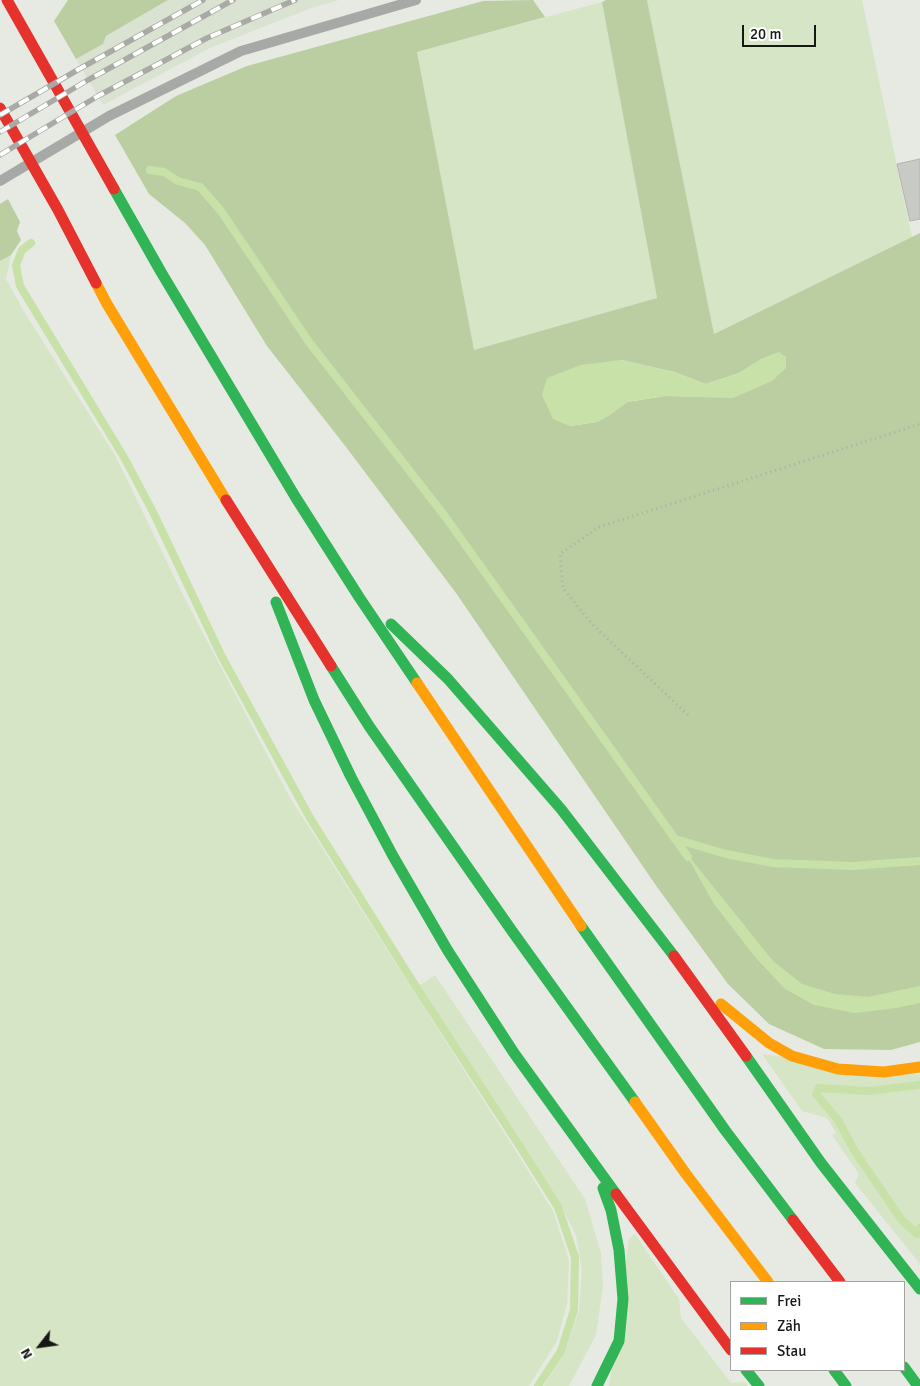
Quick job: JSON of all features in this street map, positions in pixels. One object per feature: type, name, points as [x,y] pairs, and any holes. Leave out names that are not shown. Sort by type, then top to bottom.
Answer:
[{"type":"highway","points":[[7,0],[161,272],[291,490],[360,597],[560,897],[725,1130],[839,1281]]},
{"type":"highway","points":[[0,108],[58,210],[108,304],[252,542],[369,726],[506,924],[686,1174],[767,1281]]},
{"type":"highway","points":[[252,542],[314,700],[351,777],[425,913],[514,1053],[730,1349]]},
{"type":"highway","points":[[360,597],[448,679],[560,809],[691,978],[821,1163],[920,1289]]},
{"type":"highway","points":[[691,978],[750,1028],[792,1056],[838,1069],[884,1072],[920,1067]]},
{"type":"highway","points":[[584,1151],[600,1180],[611,1210],[618,1250],[623,1299],[618,1341],[597,1386]]},
{"type":"highway","points":[[905,1368],[918,1386]]},
{"type":"highway","points":[[747,1371],[759,1386]]},
{"type":"highway","points":[[835,1371],[846,1386]]},
{"type":"lane","points":[[0,180],[109,116],[241,51],[416,0]]},
{"type":"path","points":[[688,715],[587,618],[564,588],[560,554],[599,526],[920,424]]},
{"type":"shaded area","points":[[68,0],[168,0],[106,36],[103,44],[76,59],[54,21]]},
{"type":"shaded area","points":[[168,0],[339,0],[311,8],[210,48],[103,105],[76,59],[103,44],[106,36]]},
{"type":"shaded area","points":[[533,0],[545,17],[417,52],[474,350],[657,298],[602,2],[606,0],[647,0],[714,334],[920,233],[920,1042],[891,1050],[824,1049],[769,1024],[728,984],[657,887],[456,593],[267,346],[205,245],[185,223],[149,194],[115,135],[176,96],[247,66],[483,1]],"holes":[[[763,358],[733,397],[665,396],[627,402],[597,422],[570,426],[621,360],[674,372],[706,384],[739,373]]]},
{"type":"shaded area","points":[[647,0],[862,0],[912,237],[714,334]]},
{"type":"shaded area","points":[[602,2],[657,298],[473,351],[417,52]]},
{"type":"shaded area","points":[[8,199],[20,222],[17,231],[21,240],[11,255],[0,261],[0,204]]},
{"type":"shaded area","points":[[11,255],[6,279],[26,315],[115,455],[185,599],[289,796],[553,1211],[569,1260],[567,1304],[557,1341],[529,1386],[0,1386],[0,261]]},
{"type":"shaded area","points":[[779,352],[786,357],[786,368],[772,381],[733,398],[665,396],[627,402],[597,422],[570,426],[553,419],[542,395],[547,378],[581,365],[621,360],[674,372],[706,384],[739,373],[763,358]]},
{"type":"shaded area","points":[[683,849],[773,961],[802,984],[835,994],[868,997],[920,986],[920,1003],[854,1013],[814,1005],[785,989],[755,957],[714,904]]},
{"type":"shaded area","points":[[435,975],[585,1199],[601,1253],[603,1286],[596,1335],[569,1386],[544,1386],[565,1352],[579,1310],[582,1271],[576,1235],[559,1202],[521,1141],[419,986]]},
{"type":"shaded area","points":[[762,1054],[920,1075],[920,1264],[855,1183],[859,1174],[832,1135],[836,1133],[827,1118],[802,1111]]},
{"type":"shaded area","points":[[635,1234],[679,1299],[681,1318],[731,1383],[745,1382],[748,1386],[609,1386],[629,1239]]},
{"type":"building","points":[[920,159],[920,219],[910,221],[897,164]]},
{"type":"waterway","points":[[150,170],[164,172],[178,181],[200,187],[221,211],[309,342],[444,515],[688,857]]},
{"type":"waterway","points":[[31,243],[22,250],[16,265],[20,286],[125,459],[153,512],[221,655],[310,818],[558,1207],[575,1257],[574,1310],[561,1351],[538,1386]]},
{"type":"waterway","points":[[675,839],[726,854],[773,863],[852,866],[920,861]]},
{"type":"waterway","points":[[920,1085],[868,1091],[819,1088],[816,1094],[838,1120],[854,1150],[901,1219],[917,1234],[920,1228]]},
{"type":"railway","points":[[0,115],[203,0]]},
{"type":"railway","points":[[0,132],[88,80],[233,0]]},
{"type":"railway","points":[[0,155],[98,96],[207,38],[295,0]]},
{"type":"traffic: fast","points":[[114,189],[161,272],[296,498],[417,683]]},
{"type":"traffic: fast","points":[[276,602],[314,700],[351,777],[393,856],[448,951],[514,1053],[616,1194]]},
{"type":"traffic: fast","points":[[391,624],[448,679],[561,809],[674,956]]},
{"type":"traffic: fast","points":[[331,666],[369,726],[512,931],[635,1102]]},
{"type":"traffic: fast","points":[[581,926],[725,1130],[793,1220]]},
{"type":"traffic: fast","points":[[746,1056],[821,1163],[920,1289]]},
{"type":"traffic: fast","points":[[597,1386],[619,1341],[623,1299],[619,1250],[611,1210],[603,1188]]},
{"type":"traffic: fast","points":[[905,1368],[918,1386]]},
{"type":"traffic: fast","points":[[747,1371],[759,1386]]},
{"type":"traffic: fast","points":[[835,1371],[846,1386]]},
{"type":"traffic: slow","points":[[96,283],[226,500]]},
{"type":"traffic: slow","points":[[417,683],[581,926]]},
{"type":"traffic: slow","points":[[721,1004],[769,1043],[792,1056],[838,1069],[884,1072],[920,1067]]},
{"type":"traffic: slow","points":[[635,1102],[686,1174],[767,1281]]},
{"type":"traffic: jam","points":[[7,0],[114,189]]},
{"type":"traffic: jam","points":[[0,108],[58,210],[96,283]]},
{"type":"traffic: jam","points":[[226,500],[331,666]]},
{"type":"traffic: jam","points":[[674,956],[746,1056]]},
{"type":"traffic: jam","points":[[616,1194],[730,1349]]},
{"type":"traffic: jam","points":[[793,1220],[839,1281]]}]
